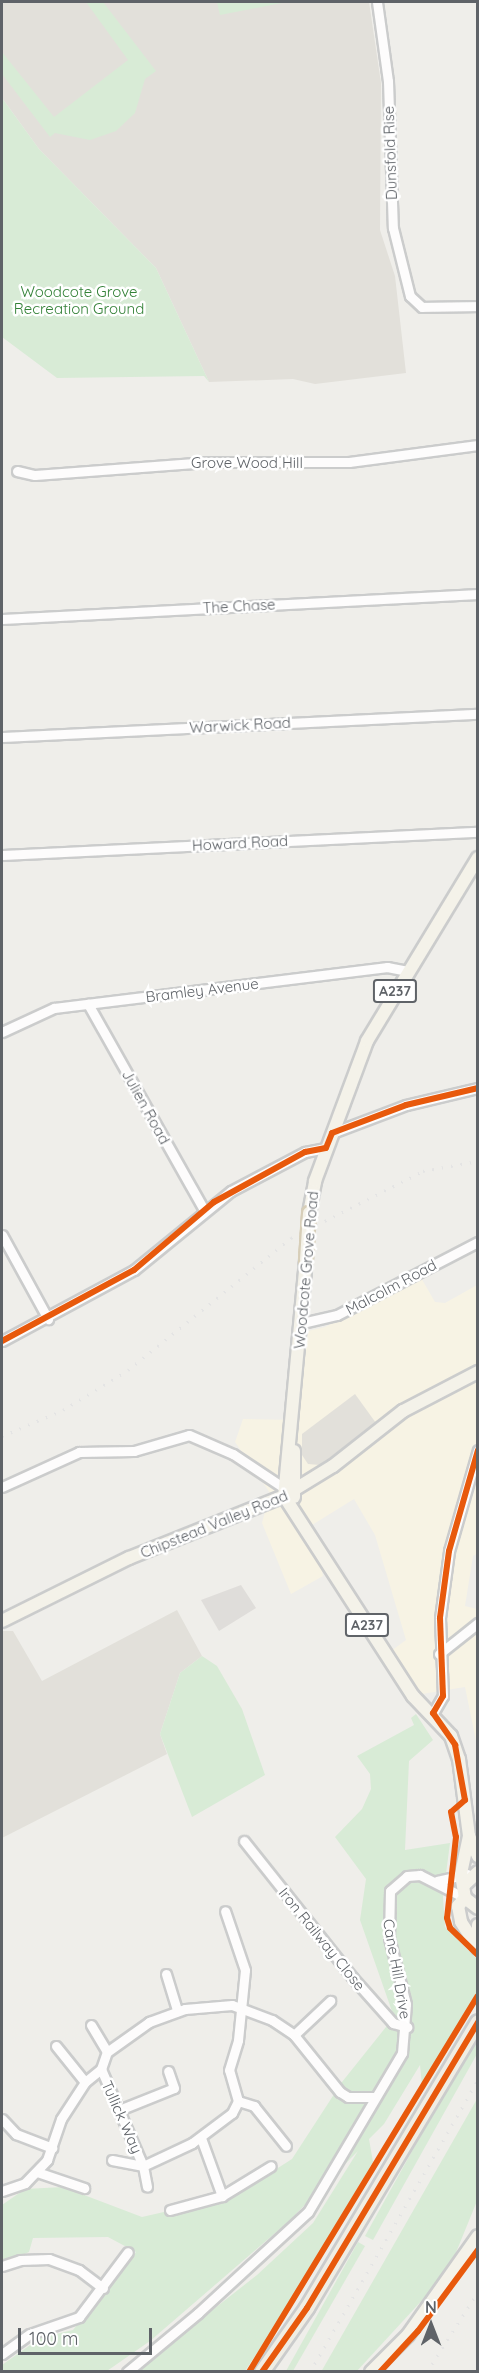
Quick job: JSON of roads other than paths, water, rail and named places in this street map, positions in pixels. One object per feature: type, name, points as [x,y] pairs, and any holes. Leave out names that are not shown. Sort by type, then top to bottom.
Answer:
[{"type":"highway","points":[[262,2372],[307,2308],[477,2022]]},
{"type":"main road","name":"Woodcote Grove Road","points":[[287,1492],[309,1213],[326,1148],[367,1041],[477,858]]},
{"type":"main road","name":"Chipstead Valley Road","points":[[2,1621],[129,1558],[270,1502],[320,1475],[403,1411],[477,1372]]},
{"type":"main road","name":"Woodcote Grove Road","points":[[287,1492],[294,1456],[292,1434]]},
{"type":"main road","points":[[294,1456],[305,1473],[320,1475]]},
{"type":"main road","name":"A237","points":[[287,1492],[306,1532],[413,1695],[433,1713],[457,1752],[468,1836],[463,1886],[458,1906],[460,1922],[477,1948]]},
{"type":"main road","name":"A237","points":[[468,1836],[477,1856]]},
{"type":"main road","points":[[477,1872],[463,1886],[477,1908]]},
{"type":"main road","points":[[371,2372],[408,2335],[477,2236]]},
{"type":"street","name":"Dunsfold Rise","points":[[377,2],[388,81],[393,228],[414,302],[422,307],[477,306]]},
{"type":"street","name":"Grove Wood Hill","points":[[17,471],[35,475],[208,462],[349,462],[477,445]]},
{"type":"street","name":"The Chase","points":[[2,618],[477,594]]},
{"type":"street","name":"Warwick Road","points":[[2,737],[477,714]]},
{"type":"street","name":"Howard Road","points":[[2,855],[477,832]]},
{"type":"street","name":"Bramley Avenue","points":[[2,1032],[41,1011],[387,967],[408,971]]},
{"type":"street","name":"Julien Road","points":[[88,1004],[204,1210]]},
{"type":"street","points":[[332,1133],[406,1106],[477,1088]]},
{"type":"street","points":[[2,1341],[48,1319],[134,1270],[204,1210],[305,1152],[326,1148]]},
{"type":"street","points":[[2,1235],[48,1319]]},
{"type":"street","name":"Malcolm Road","points":[[302,1323],[337,1315],[477,1242]]},
{"type":"street","points":[[2,1487],[79,1452],[134,1451],[189,1435],[233,1454],[287,1492]]},
{"type":"street","points":[[433,1713],[443,1696],[439,1654],[449,1551],[477,1450]]},
{"type":"street","points":[[270,1502],[276,1493],[272,1482]]},
{"type":"street","points":[[439,1654],[477,1623]]},
{"type":"street","name":"Iron Railway Close","points":[[244,1841],[352,1977],[393,2023],[407,2027]]},
{"type":"street","name":"Cane Hill Drive","points":[[127,2372],[308,2212],[402,2053],[407,2027],[386,1907],[390,1891],[407,1876],[420,1875],[463,1886]]},
{"type":"street","name":"Cane Hill Drive","points":[[437,1881],[463,1886]]},
{"type":"street","points":[[225,1911],[244,1970],[243,2007],[229,2070],[238,2101],[254,2106],[286,2146]]},
{"type":"street","points":[[166,1974],[177,2011]]},
{"type":"street","points":[[294,2035],[330,2001]]},
{"type":"street","points":[[2,2191],[13,2190],[37,2172],[51,2148],[62,2119],[85,2082],[102,2069],[107,2052],[135,2030],[177,2011],[219,2005],[243,2007],[294,2035],[340,2092],[348,2097],[374,2097]]},
{"type":"street","points":[[91,2025],[107,2052]]},
{"type":"street","points":[[56,2046],[85,2082]]},
{"type":"street","name":"Tullick Way","points":[[102,2069],[144,2166],[201,2138],[224,2121],[238,2101]]},
{"type":"street","points":[[119,2110],[174,2088],[168,2071]]},
{"type":"street","points":[[2,2119],[16,2134],[51,2148]]},
{"type":"street","points":[[201,2138],[222,2196]]},
{"type":"street","points":[[112,2160],[144,2166],[147,2187]]},
{"type":"street","points":[[170,2210],[222,2196],[271,2166]]},
{"type":"street","points":[[37,2172],[84,2188]]},
{"type":"street","points":[[2,2354],[30,2334],[73,2322],[103,2288],[128,2252]]},
{"type":"street","points":[[2,2266],[20,2260],[49,2259],[73,2267],[103,2288]]},
{"type":"railway","points":[[2,1436],[63,1410],[128,1370],[291,1238],[423,1171],[478,1161]]},
{"type":"railway","points":[[310,2372],[478,2080]]},
{"type":"railway","points":[[427,2372],[478,2292]]},
{"type":"park label","name":"Woodcote Grove Recreation Ground","points":[[79,300]]}]
